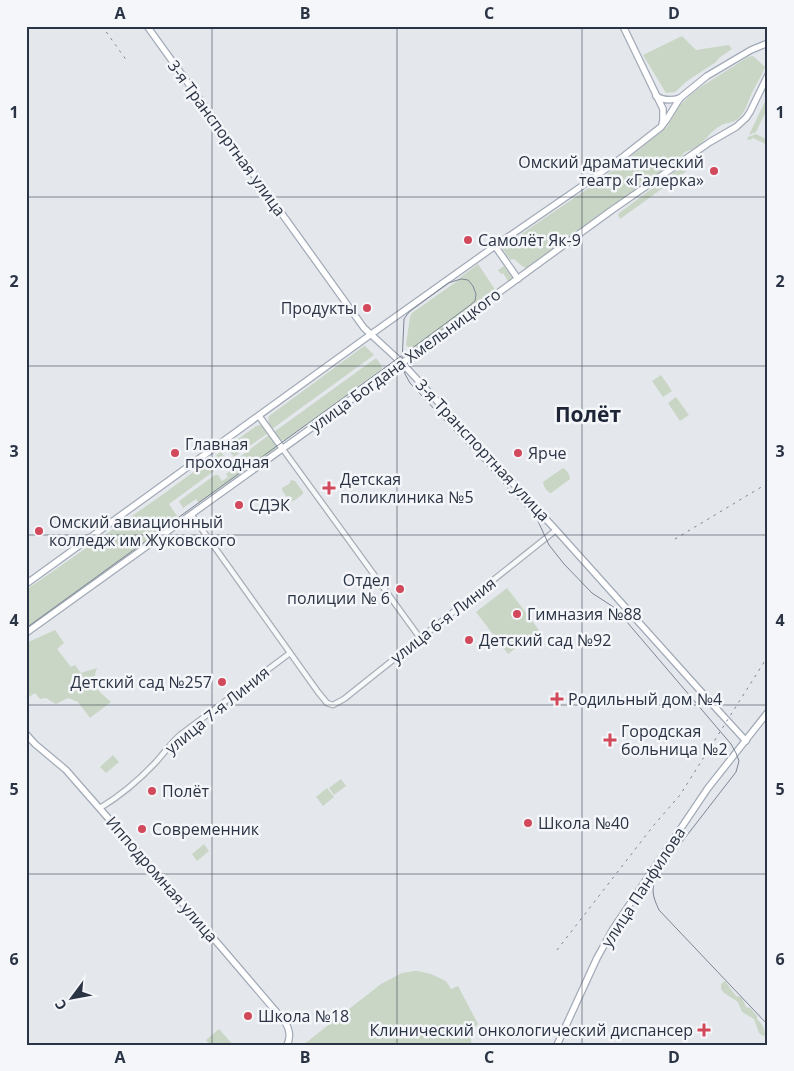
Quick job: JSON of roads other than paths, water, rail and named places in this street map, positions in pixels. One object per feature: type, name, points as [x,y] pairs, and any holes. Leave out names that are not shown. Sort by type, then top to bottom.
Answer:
[{"type":"main road","name":"3-я Транспортная улица","points":[[147,26],[364,328],[402,363],[746,740]]},
{"type":"main road","points":[[623,26],[663,109],[664,120],[661,127]]},
{"type":"main road","points":[[26,584],[370,335],[624,156],[661,127],[680,98],[707,76],[733,59],[752,50],[764,47],[768,43]]},
{"type":"main road","name":"улица Богдана Хмельницкого","points":[[26,633],[612,210],[710,142],[741,123],[753,106],[768,75]]},
{"type":"main road","points":[[656,96],[669,100],[680,98]]},
{"type":"main road","points":[[495,246],[518,279]]},
{"type":"main road","points":[[259,416],[282,448]]},
{"type":"main road","name":"улица Панфилова","points":[[557,1045],[613,929],[708,788],[768,712]]},
{"type":"main road","name":"Ипподромная улица","points":[[26,734],[66,770],[285,1022],[290,1036],[287,1045]]},
{"type":"street","points":[[282,448],[420,638]]},
{"type":"street","points":[[191,514],[290,653]]},
{"type":"street","name":"улица 6-я Линия","points":[[290,653],[327,703],[337,704],[556,530]]},
{"type":"street","name":"улица 7-я Линия","points":[[100,808],[121,794],[180,736],[290,653]]},
{"type":"tram line","points":[[26,628],[400,356],[403,355],[469,306],[475,301],[476,294],[468,280],[461,279],[448,283],[409,312],[404,319],[402,363],[405,374],[410,383],[537,519],[549,545],[564,564],[592,593],[615,608],[731,744],[739,761],[736,772],[657,874],[653,892],[659,910],[768,1025]]},
{"type":"railway","points":[[102,26],[127,61]]},
{"type":"railway","points":[[675,539],[768,483]]},
{"type":"railway","points":[[557,950],[654,825],[680,795],[768,656]]},
{"type":"place","name":"Омский драматический театр «Галерка»","points":[[714,171]]},
{"type":"place","name":"Самолёт Як-9","points":[[468,240]]},
{"type":"place","name":"Продукты","points":[[367,308]]},
{"type":"place","name":"Главная проходная","points":[[175,453]]},
{"type":"place","name":"Ярче","points":[[518,453]]},
{"type":"place","name":"Детская поликлиника №5","points":[[329,488]]},
{"type":"place","name":"СДЭК","points":[[239,505]]},
{"type":"place","name":"Омский авиационный колледж им Жуковского","points":[[39,531]]},
{"type":"place","name":"Отдел полиции № 6","points":[[400,589]]},
{"type":"place","name":"Гимназия №88","points":[[517,614]]},
{"type":"place","name":"Детский сад №92","points":[[469,640]]},
{"type":"place","name":"Детский сад №257","points":[[222,682]]},
{"type":"place","name":"Родильный дом №4","points":[[557,699]]},
{"type":"place","name":"Городская больница №2","points":[[610,740]]},
{"type":"place","name":"Полёт","points":[[152,791]]},
{"type":"place","name":"Школа №40","points":[[528,823]]},
{"type":"place","name":"Современник","points":[[142,829]]},
{"type":"place","name":"Школа №18","points":[[248,1016]]},
{"type":"place","name":"Клинический онкологический диспансер","points":[[704,1030]]},
{"type":"district","name":"Полёт","points":[[588,414]]}]
